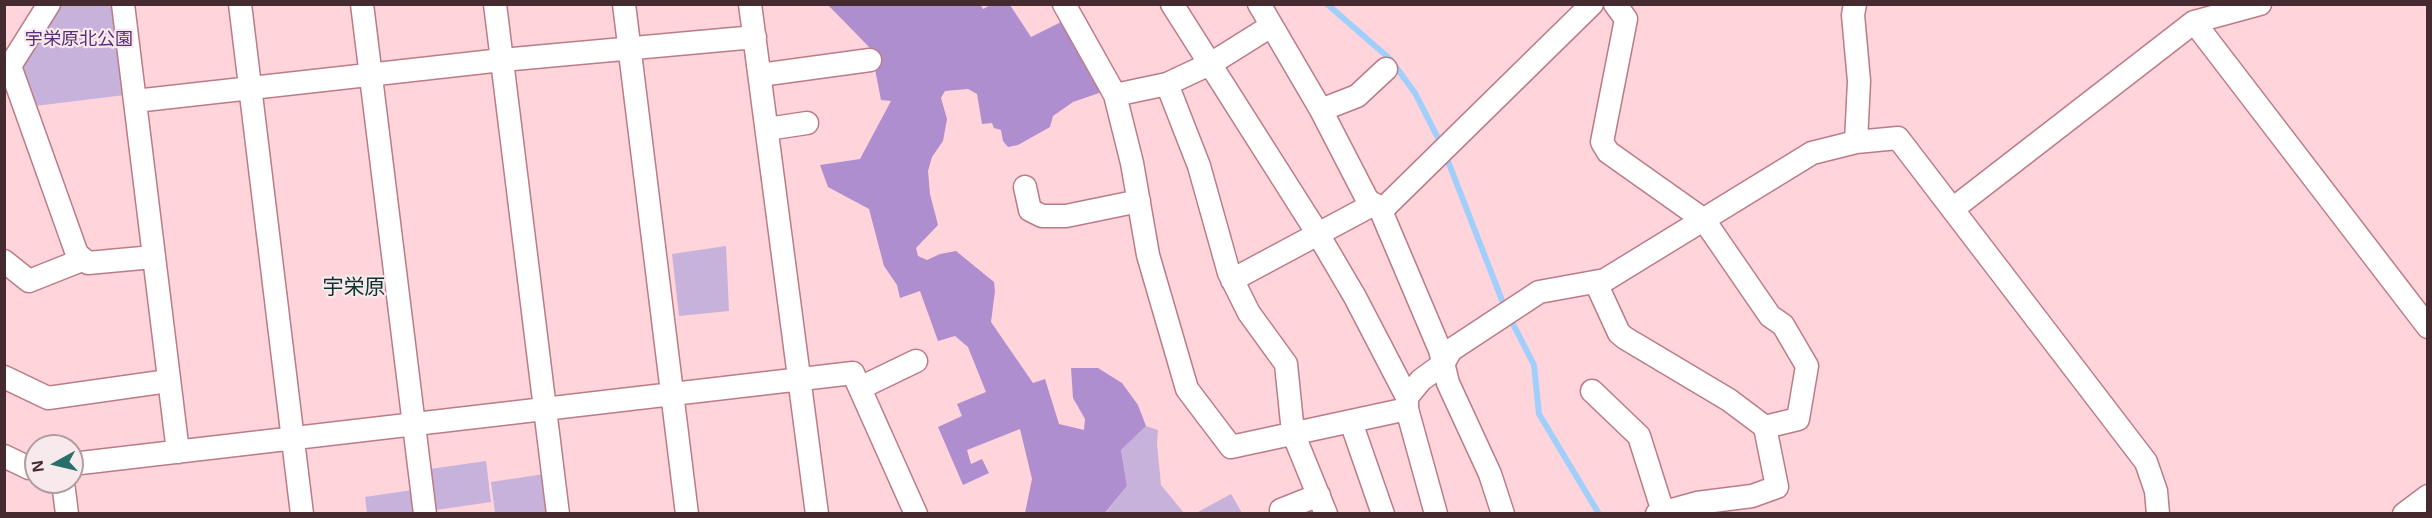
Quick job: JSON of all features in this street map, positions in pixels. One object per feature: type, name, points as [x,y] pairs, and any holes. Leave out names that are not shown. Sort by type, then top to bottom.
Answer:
[{"type":"street","points":[[49,4],[7,66],[82,260],[88,263],[153,257]]},
{"type":"street","points":[[123,4],[178,452]]},
{"type":"street","points":[[240,4],[303,513]]},
{"type":"street","points":[[362,4],[425,513]]},
{"type":"street","points":[[495,4],[558,513]]},
{"type":"street","points":[[624,4],[687,513]]},
{"type":"street","points":[[750,4],[817,513]]},
{"type":"street","points":[[1064,4],[1115,95],[1139,201],[1148,255],[1187,389],[1231,447],[1351,422],[1407,403],[1421,380],[1443,364],[1450,350],[1539,292],[1605,280],[1812,153],[1856,142],[1898,138],[1954,208],[2146,462],[2156,491],[2158,513]]},
{"type":"street","points":[[1172,4],[1212,63],[1355,297],[1407,403],[1436,513]]},
{"type":"street","points":[[1259,4],[1321,110],[1367,199],[1377,207],[1440,350],[1448,382],[1490,474],[1503,513]]},
{"type":"street","points":[[1232,280],[1318,234],[1377,207],[1453,140],[1592,4]]},
{"type":"street","points":[[1615,4],[1626,19],[1602,142],[1608,152],[1704,220],[1770,316],[1783,325],[1807,366],[1798,419],[1765,427]]},
{"type":"street","points":[[1855,4],[1853,15],[1859,81],[1856,142]]},
{"type":"street","points":[[1954,208],[2194,22],[2260,4]]},
{"type":"street","points":[[2194,22],[2427,327]]},
{"type":"street","points":[[1115,95],[1167,84],[1212,63],[1271,26]]},
{"type":"street","points":[[135,101],[250,90],[502,60],[755,37]]},
{"type":"street","points":[[760,75],[870,60]]},
{"type":"street","points":[[1321,110],[1357,96],[1386,69]]},
{"type":"street","points":[[1167,84],[1199,166],[1232,280],[1249,313],[1286,364],[1293,434],[1323,504],[1281,510],[1283,513]]},
{"type":"street","points":[[767,129],[807,123]]},
{"type":"street","points":[[1025,187],[1030,210],[1042,216],[1066,216],[1139,201]]},
{"type":"street","points":[[4,261],[28,281],[82,260]]},
{"type":"street","points":[[1593,391],[1639,436],[1660,513],[1698,503],[1752,496],[1778,487],[1765,427],[1729,400],[1619,333],[1596,283]]},
{"type":"street","points":[[860,388],[916,361]]},
{"type":"street","points":[[84,463],[413,423],[800,381],[853,373],[916,513]]},
{"type":"street","points":[[4,377],[48,398],[168,381]]},
{"type":"street","points":[[1351,422],[1383,513]]},
{"type":"street","points":[[4,456],[24,466]]},
{"type":"street","points":[[65,494],[67,513]]},
{"type":"street","points":[[2404,513],[2427,496]]},
{"type":"green space","name":"宇栄原北公園","points":[[59,5],[114,5],[125,95],[35,106],[24,76],[24,58]]},
{"type":"green space","points":[[726,246],[729,311],[679,316],[672,254]]},
{"type":"green space","points":[[1146,426],[1158,430],[1161,485],[1184,513],[1105,514],[1127,486],[1121,450]]},
{"type":"green space","points":[[486,461],[491,502],[436,510],[430,469]]},
{"type":"green space","points":[[544,474],[549,513],[495,513],[491,482]]},
{"type":"green space","points":[[412,490],[415,513],[367,513],[365,497]]},
{"type":"green space","points":[[1231,494],[1242,513],[1196,513]]},
{"type":"shaded area","points":[[980,4],[983,9],[991,5],[1010,5],[1031,37],[1067,19],[1105,91],[1073,102],[1053,116],[1050,127],[1018,145],[1008,147],[1003,141],[1001,130],[994,128],[992,123],[982,124],[977,94],[968,89],[945,91],[941,98],[947,119],[943,141],[932,157],[928,171],[930,194],[938,225],[916,248],[918,256],[927,260],[940,254],[956,251],[994,282],[991,322],[1033,383],[1045,379],[1059,424],[1084,430],[1085,419],[1073,398],[1071,368],[1098,368],[1122,383],[1138,405],[1146,426],[1121,450],[1127,486],[1105,513],[1025,513],[1032,479],[1020,429],[967,450],[971,464],[982,459],[989,473],[963,485],[938,427],[962,416],[957,404],[986,392],[968,347],[955,336],[938,341],[920,291],[900,298],[897,285],[884,266],[869,209],[828,187],[820,165],[860,159],[891,101],[881,100],[871,49],[828,5]]},
{"type":"waterway","points":[[1327,4],[1390,59],[1415,93],[1441,144]]},
{"type":"waterway","points":[[1446,156],[1505,308]]},
{"type":"waterway","points":[[1510,318],[1534,365],[1539,414],[1599,514]]},
{"type":"district","name":"宇栄原","points":[[354,288]]}]
